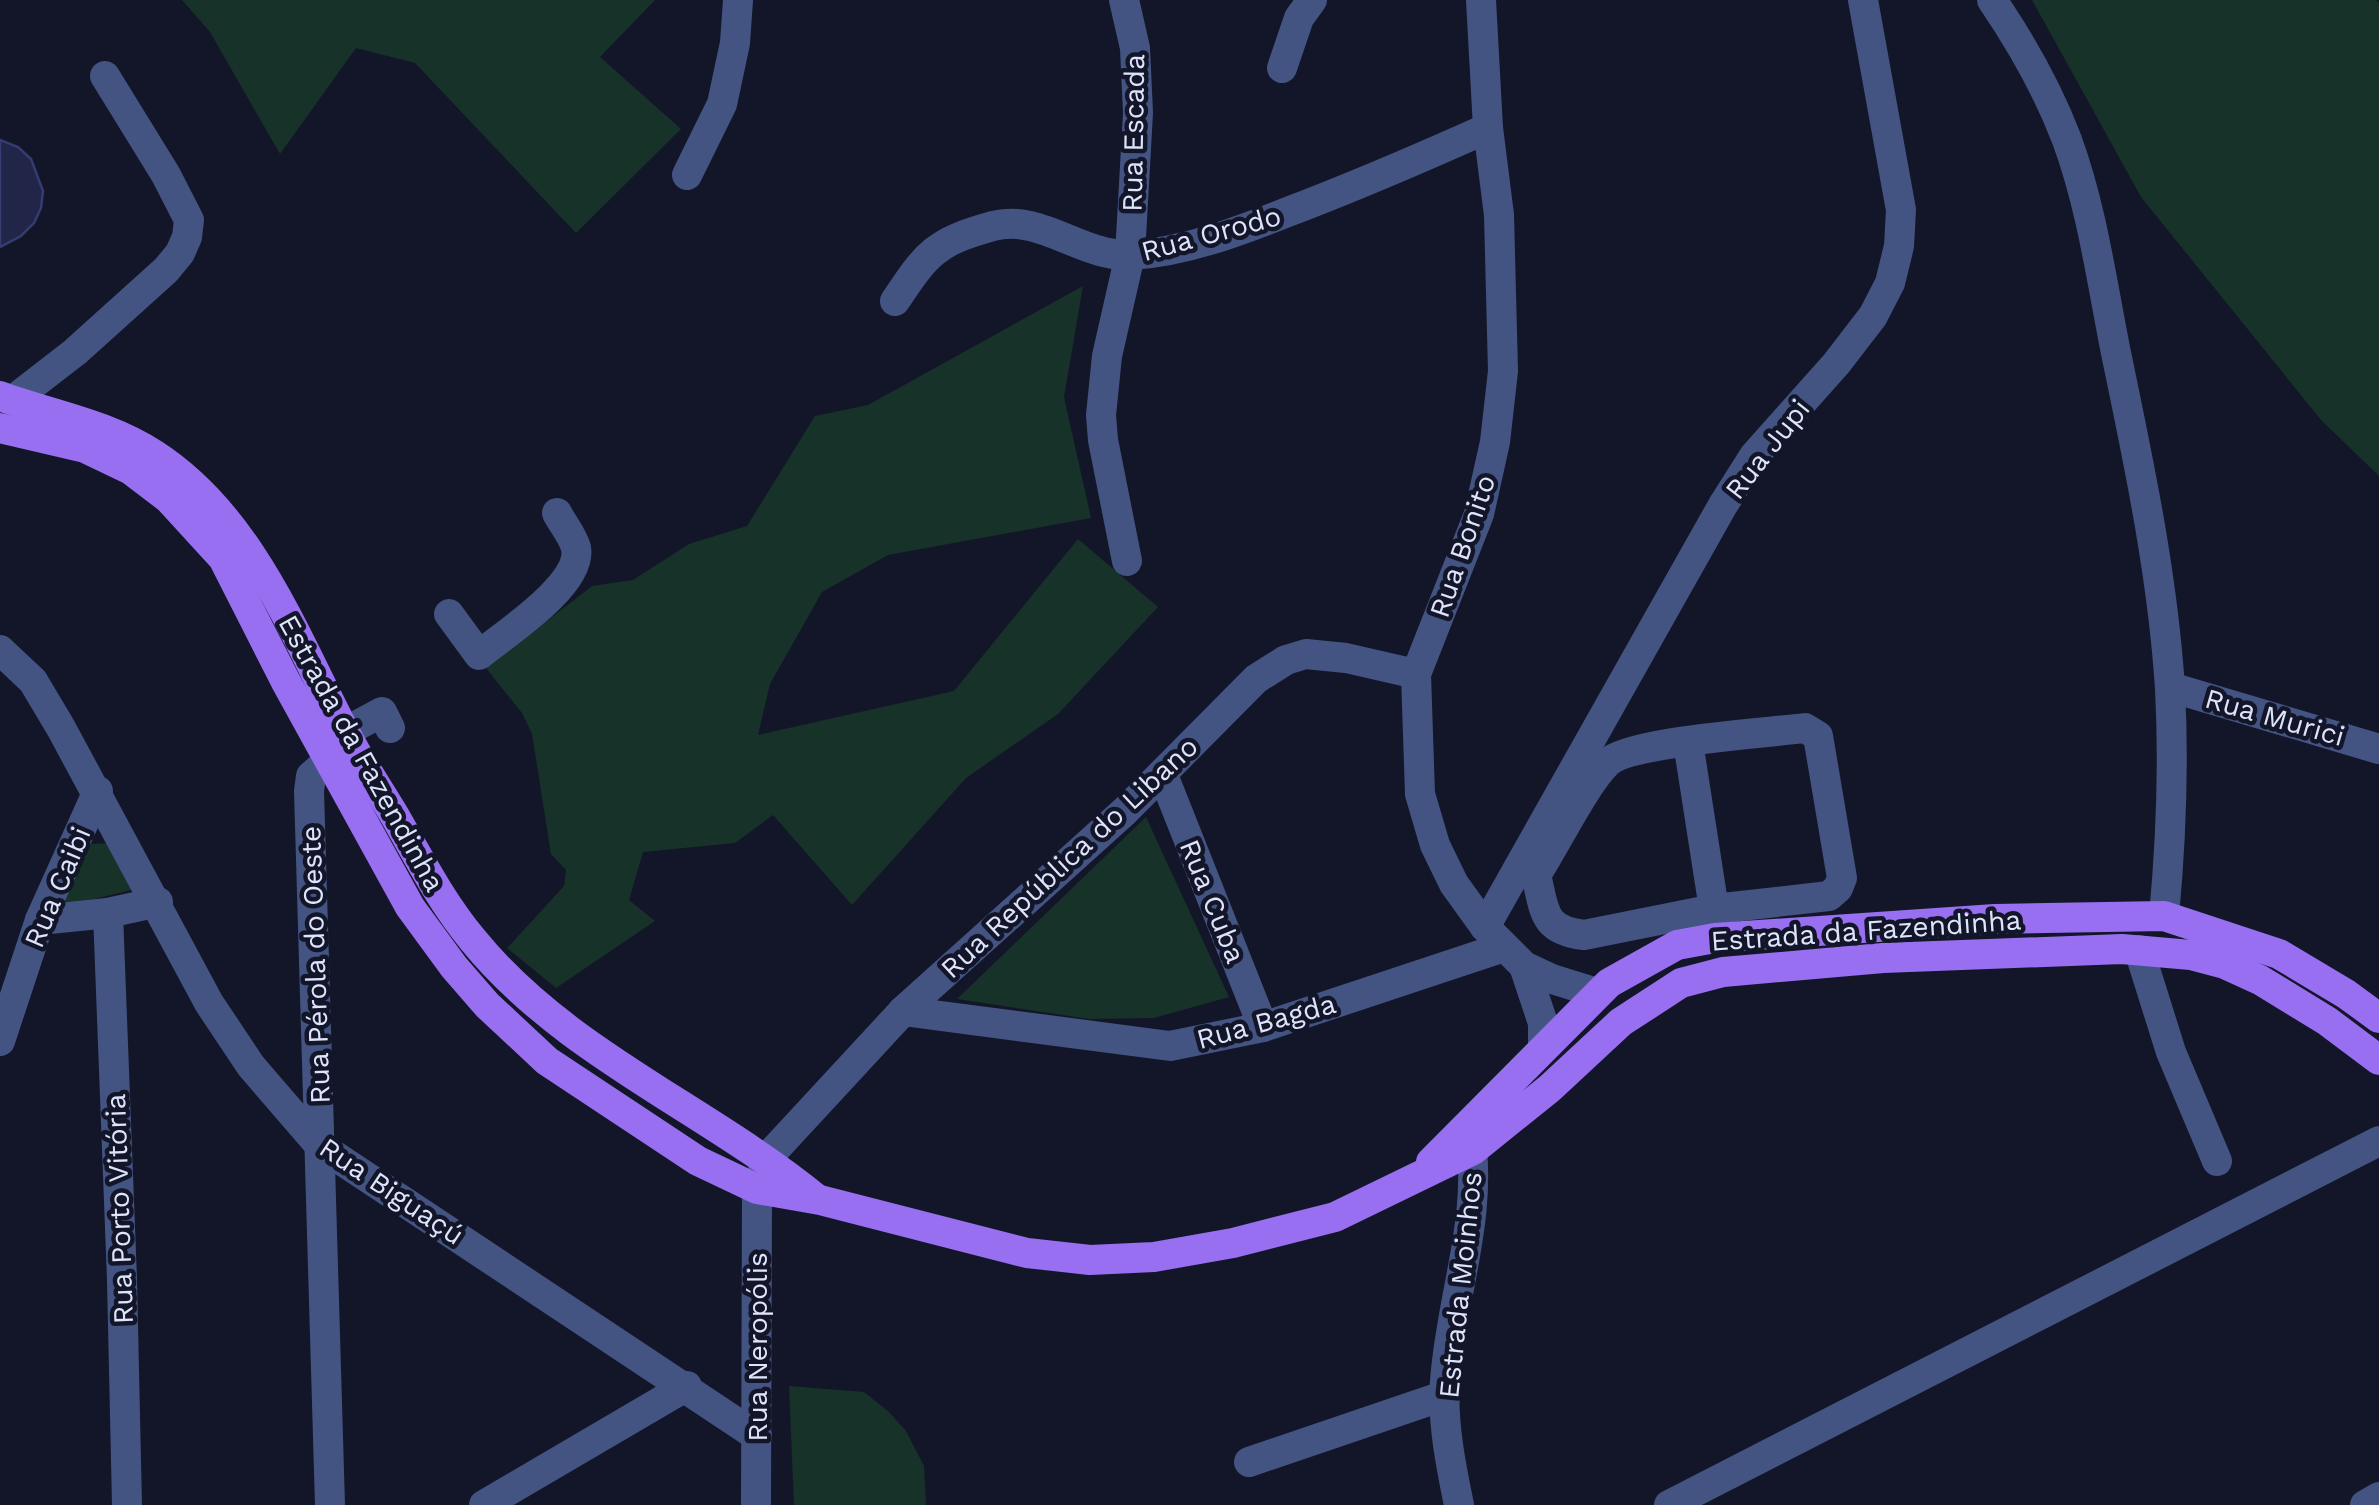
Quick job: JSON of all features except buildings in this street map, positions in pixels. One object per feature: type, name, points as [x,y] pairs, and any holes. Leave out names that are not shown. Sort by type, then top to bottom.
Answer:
[{"type":"main road","name":"Estrada da Fazendinha","points":[[3,413],[119,434],[159,457],[196,488],[239,538],[272,590],[410,908],[454,967],[487,1005],[547,1061],[698,1161],[757,1189],[820,1200],[1028,1252],[1090,1260],[1154,1257],[1292,1230],[1380,1198],[1418,1174],[1550,1088],[1621,1022],[1680,983],[1723,972],[1882,958],[2139,950],[2191,956],[2225,964],[2260,980],[2327,1021],[2379,1060]]},
{"type":"main road","name":"Estrada da Fazendinha","points":[[342,747],[471,939],[507,978],[577,1036],[767,1158],[820,1200]]},
{"type":"main road","name":"Estrada da Fazendinha","points":[[1470,1138],[1542,1047],[1597,993],[1634,966],[1715,923],[2164,916],[2279,954],[2379,1018]]},
{"type":"street","points":[[687,175],[722,104],[736,44],[738,0]]},
{"type":"street","name":"Rua Escada","points":[[1124,0],[1135,48],[1138,113],[1130,255],[1107,356],[1101,414],[1102,440],[1127,560]]},
{"type":"street","points":[[1282,68],[1299,18],[1312,0]]},
{"type":"street","name":"Rua Bonito","points":[[1481,0],[1488,128],[1499,215],[1503,371],[1495,442],[1479,514],[1416,674],[1420,794],[1454,884],[1504,946]]},
{"type":"street","name":"Rua Jupi","points":[[1504,946],[1723,506],[1754,456],[1873,316],[1890,283],[1900,210],[1863,0]]},
{"type":"street","points":[[1992,0],[2042,83],[2067,140],[2082,187],[2131,424],[2152,544],[2170,687],[2170,851],[2164,916]]},
{"type":"street","points":[[3,413],[166,270],[188,237],[188,220],[166,175],[106,76]]},
{"type":"street","name":"Rua Orodo","points":[[894,302],[922,260],[940,245],[999,224],[1020,223],[1095,250],[1130,255],[1236,232],[1371,181],[1488,128]]},
{"type":"street","points":[[449,614],[479,655],[565,584],[574,566],[576,548],[557,513]]},
{"type":"street","name":"Rua Biguaçú","points":[[0,650],[33,681],[98,791],[209,1004],[240,1050],[320,1146],[757,1436]]},
{"type":"street","name":"Rua República do Libano","points":[[767,1158],[904,1011],[1163,775],[1256,679],[1286,660],[1306,654],[1346,658],[1416,674]]},
{"type":"street","name":"Rua Murici","points":[[2170,687],[2379,749]]},
{"type":"street","points":[[342,747],[386,720]]},
{"type":"street","points":[[1805,728],[1818,736],[1842,878],[1838,888],[1829,896],[1715,923],[1584,935],[1562,932],[1548,921],[1536,875],[1608,762],[1618,755],[1805,728]]},
{"type":"street","points":[[1688,742],[1715,923]]},
{"type":"street","name":"Rua Pérola do Oeste","points":[[330,1505],[308,791],[311,776],[342,747]]},
{"type":"street","name":"Rua Cuba","points":[[1163,775],[1262,1027]]},
{"type":"street","name":"Rua Caibi","points":[[0,1042],[40,920],[98,791]]},
{"type":"street","points":[[40,920],[108,913],[158,902]]},
{"type":"street","name":"Rua Porto Vitória","points":[[108,913],[127,1505]]},
{"type":"street","points":[[1504,946],[1552,979],[1597,993]]},
{"type":"street","points":[[1504,946],[1543,1023],[1542,1047]]},
{"type":"street","name":"Rua Bagda","points":[[904,1011],[1170,1046],[1262,1027],[1504,946]]},
{"type":"street","points":[[2139,950],[2171,1052],[2217,1161]]},
{"type":"street","name":"Estrada Moinhos","points":[[1459,1505],[1450,1462],[1445,1383],[1473,1215],[1470,1138]]},
{"type":"street","points":[[1669,1505],[2379,1141]]},
{"type":"street","name":"Rua Neropólis","points":[[756,1505],[757,1189],[767,1158]]},
{"type":"street","points":[[484,1505],[687,1386]]},
{"type":"street","points":[[1249,1462],[1446,1395]]},
{"type":"street","points":[[2365,1505],[2379,1497]]},
{"type":"green space","points":[[182,0],[655,0],[600,57],[681,129],[576,233],[415,63],[356,48],[280,154],[210,32]]},
{"type":"green space","points":[[2032,0],[2379,3],[2379,476],[2321,420],[2141,197]]},
{"type":"green space","points":[[1083,286],[1064,397],[1091,518],[888,555],[822,592],[770,684],[758,735],[954,691],[1078,539],[1158,607],[1058,714],[966,778],[852,905],[773,815],[735,843],[643,852],[629,900],[655,921],[556,988],[507,948],[564,886],[566,870],[551,854],[532,734],[522,713],[486,668],[592,586],[633,580],[689,544],[747,526],[815,416],[868,405]]},
{"type":"green space","points":[[1146,817],[1229,997],[1154,1018],[1089,1019],[957,999]]},
{"type":"green space","points":[[116,843],[139,888],[62,907],[85,844]]},
{"type":"green space","points":[[789,1386],[864,1392],[889,1412],[906,1431],[924,1466],[926,1505],[794,1505]]}]
